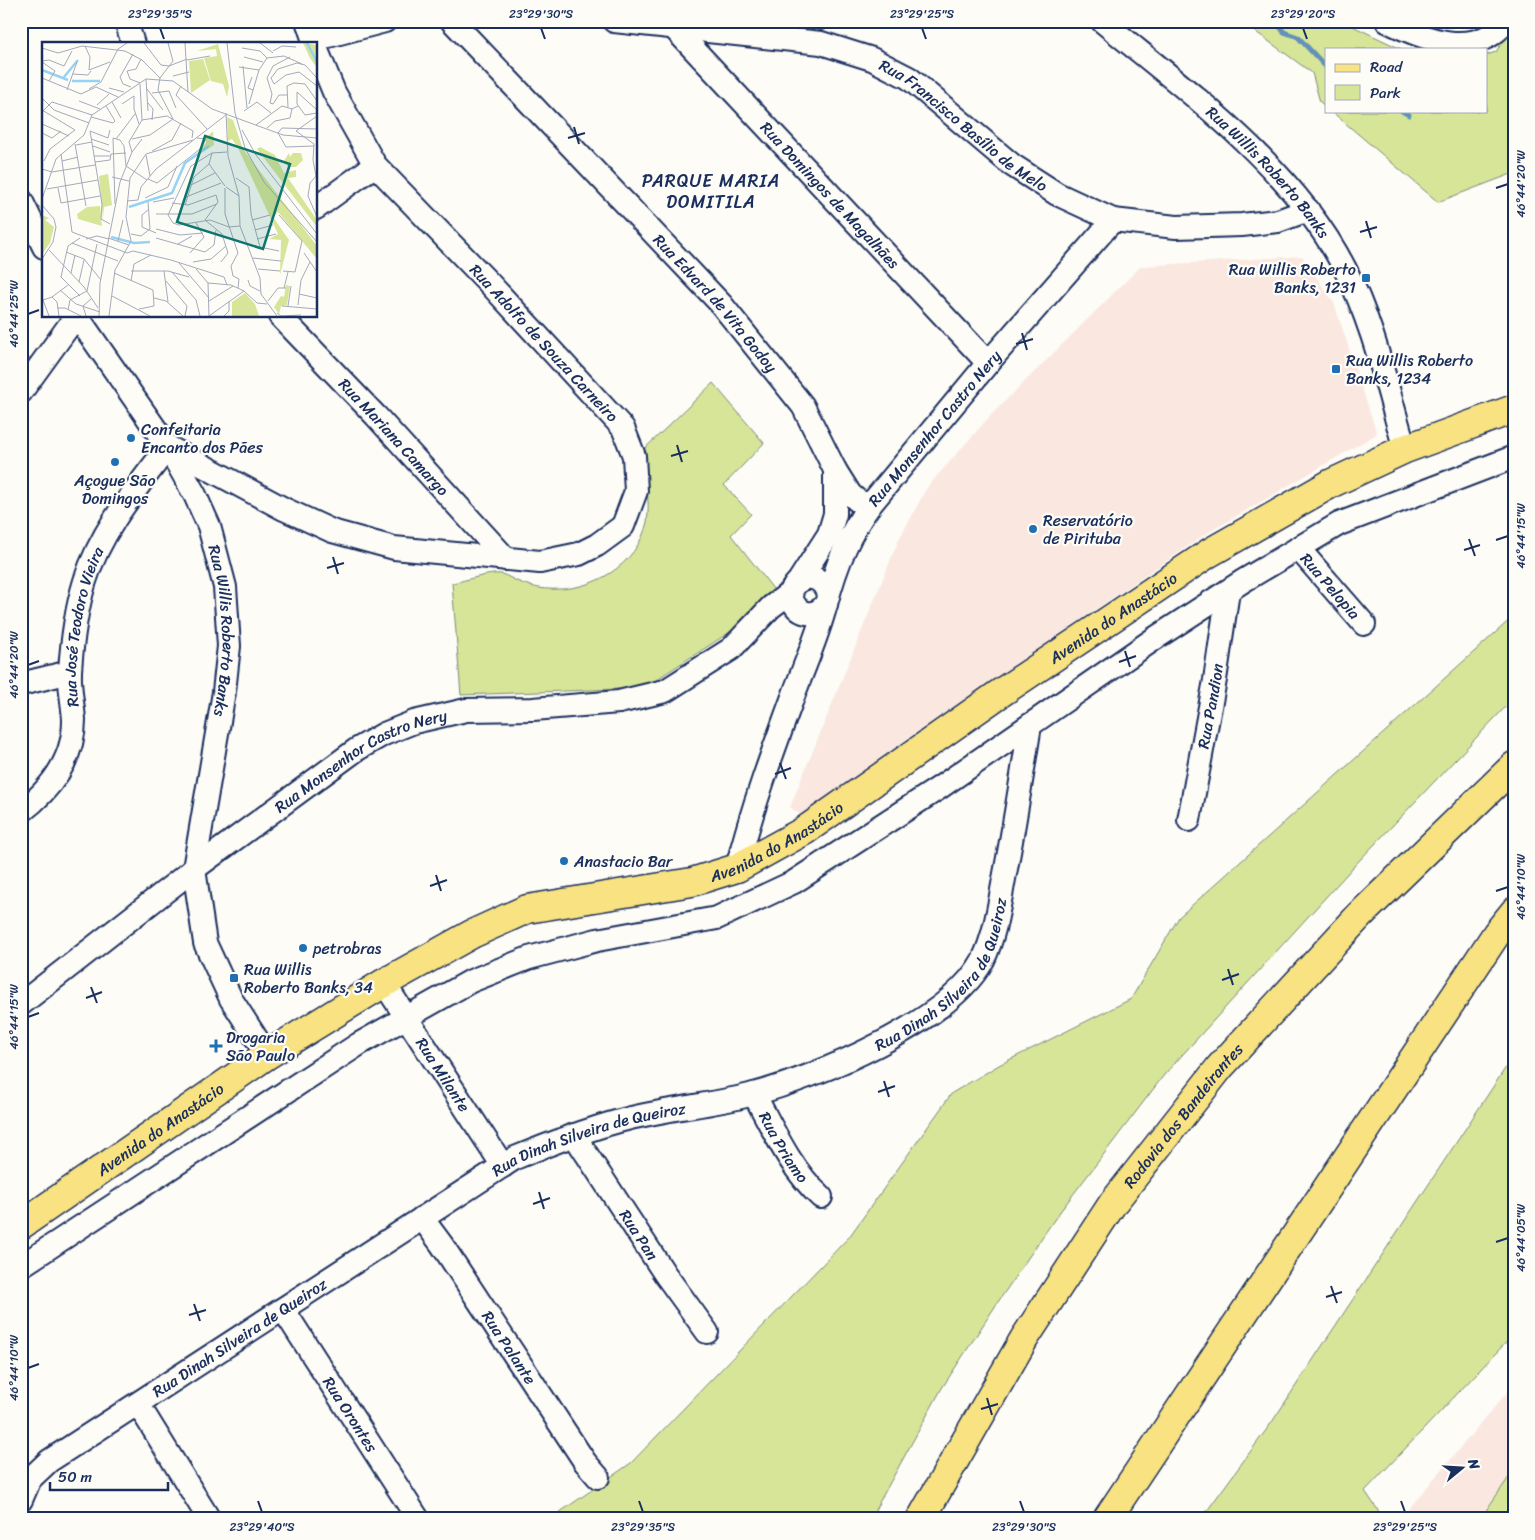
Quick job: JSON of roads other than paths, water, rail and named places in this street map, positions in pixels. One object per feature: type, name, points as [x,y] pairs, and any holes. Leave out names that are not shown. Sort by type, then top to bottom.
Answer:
[{"type":"main road","name":"Avenida do Anastácio","points":[[21,1225],[267,1055],[384,983],[472,934],[527,909],[692,882],[737,868],[804,831],[999,694],[1209,553],[1332,483],[1404,449],[1514,409]]},
{"type":"main road","name":"Rodovia dos Bandeirantes","points":[[921,1519],[1024,1339],[1097,1227],[1113,1203],[1214,1074],[1360,915],[1514,766]]},
{"type":"main road","points":[[1107,1519],[1497,933],[1514,912]]},
{"type":"street","points":[[126,21],[133,42]]},
{"type":"street","points":[[313,38],[385,21]]},
{"type":"street","name":"Rua Edvard de Vita Godoy","points":[[452,21],[721,304],[803,406],[835,470],[850,494],[858,500],[863,513]]},
{"type":"street","name":"Rua Francisco Basílio de Melo","points":[[614,21],[821,43],[872,59],[909,78],[1012,165],[1057,194],[1113,220],[1176,227],[1242,225],[1278,221],[1308,210]]},
{"type":"street","name":"Rua Willis Roberto Banks","points":[[1102,21],[1238,134],[1308,210],[1345,268],[1367,318],[1404,449]]},
{"type":"street","points":[[1387,21],[1442,43],[1467,44],[1484,39],[1500,30],[1506,21]]},
{"type":"street","name":"Rua Domingos de Magalhães","points":[[673,27],[988,363]]},
{"type":"street","name":"Rua Adolfo de Souza Carneiro","points":[[168,447],[284,509],[332,531],[394,548],[540,562],[561,559],[597,545],[623,526],[636,491],[634,456],[623,428],[490,284],[375,165],[334,92],[318,51]]},
{"type":"street","points":[[318,207],[375,165]]},
{"type":"street","points":[[21,200],[42,243]]},
{"type":"street","name":"Rua Monsenhor Castro Nery","points":[[827,599],[846,545],[863,513],[988,363],[1113,220]]},
{"type":"street","points":[[21,392],[76,318]]},
{"type":"street","name":"Rua Willis Roberto Banks","points":[[78,318],[168,447],[195,495],[209,526],[225,587],[229,646],[224,692],[194,869],[205,943],[231,999],[267,1055]]},
{"type":"street","name":"Rua Mariana Camargo","points":[[282,318],[376,416],[506,558]]},
{"type":"street","name":"Rua José Teodoro Vieira","points":[[21,812],[36,800],[53,782],[64,762],[73,735],[70,672],[77,608],[94,557],[128,498],[168,447]]},
{"type":"street","points":[[21,1266],[350,1049],[471,981],[529,958],[597,940],[716,918],[794,882],[939,788],[1228,591],[1298,548],[1339,524],[1514,457]]},
{"type":"street","name":"Rua Edvard de Vita Godoy","points":[[796,585],[829,534],[834,514],[835,470]]},
{"type":"street","name":"Rua Monsenhor Castro Nery","points":[[829,534],[863,513]]},
{"type":"street","name":"Rua Pelopia","points":[[1298,548],[1364,624]]},
{"type":"street","points":[[737,868],[758,796],[808,655],[819,632],[827,599],[826,585],[819,579],[810,576],[796,585],[795,606],[803,612],[821,610],[827,599]]},
{"type":"street","name":"Rua Monsenhor Castro Nery","points":[[21,1004],[194,869],[356,750],[384,734],[414,722],[466,710],[533,709],[619,702],[665,692],[731,649],[771,607],[796,585]]},
{"type":"street","name":"Rua Pandion","points":[[1189,820],[1215,680],[1228,591]]},
{"type":"street","points":[[803,612],[808,655]]},
{"type":"street","name":"Rua Monsenhor Castro Nery","points":[[747,634],[803,612]]},
{"type":"street","points":[[21,684],[70,672]]},
{"type":"street","name":"Rua Dinah Silveira de Queiroz","points":[[21,1500],[30,1479],[49,1461],[515,1158],[574,1135],[620,1120],[754,1094],[807,1077],[889,1038],[932,1011],[970,980],[992,938],[1008,863],[1030,725]]},
{"type":"street","name":"Rua Milante","points":[[384,983],[503,1166]]},
{"type":"street","name":"Rua Priamo","points":[[754,1094],[784,1147],[810,1187],[821,1197]]},
{"type":"street","name":"Rua Pan","points":[[574,1135],[664,1274],[707,1332]]},
{"type":"street","name":"Rua Palante","points":[[422,1218],[442,1244],[585,1462],[598,1476]]},
{"type":"street","name":"Rua Orontes","points":[[282,1309],[418,1519]]},
{"type":"street","points":[[138,1404],[209,1519]]},
{"type":"street","points":[[181,1476],[188,1519]]},
{"type":"waterway","points":[[1275,21],[1284,32],[1298,37],[1325,66]]},
{"type":"waterway","points":[[1404,112],[1409,115]]},
{"type":"place","name":"Rua Willis Roberto Banks, 1231","points":[[1366,278]]},
{"type":"place","name":"Rua Willis Roberto Banks, 1234","points":[[1336,369]]},
{"type":"place","name":"Confeitaria Encanto dos Pães","points":[[131,438]]},
{"type":"place","name":"Açogue São Domingos","points":[[115,462]]},
{"type":"place","name":"Reservatório de Pirituba","points":[[1033,529]]},
{"type":"place","name":"Anastacio Bar","points":[[564,861]]},
{"type":"place","name":"petrobras","points":[[303,948]]},
{"type":"place","name":"Rua Willis Roberto Banks, 34","points":[[234,978]]},
{"type":"place","name":"Drogaria São Paulo","points":[[216,1046]]},
{"type":"district","name":"PARQUE MARIA DOMITILA","points":[[711,191]]}]
